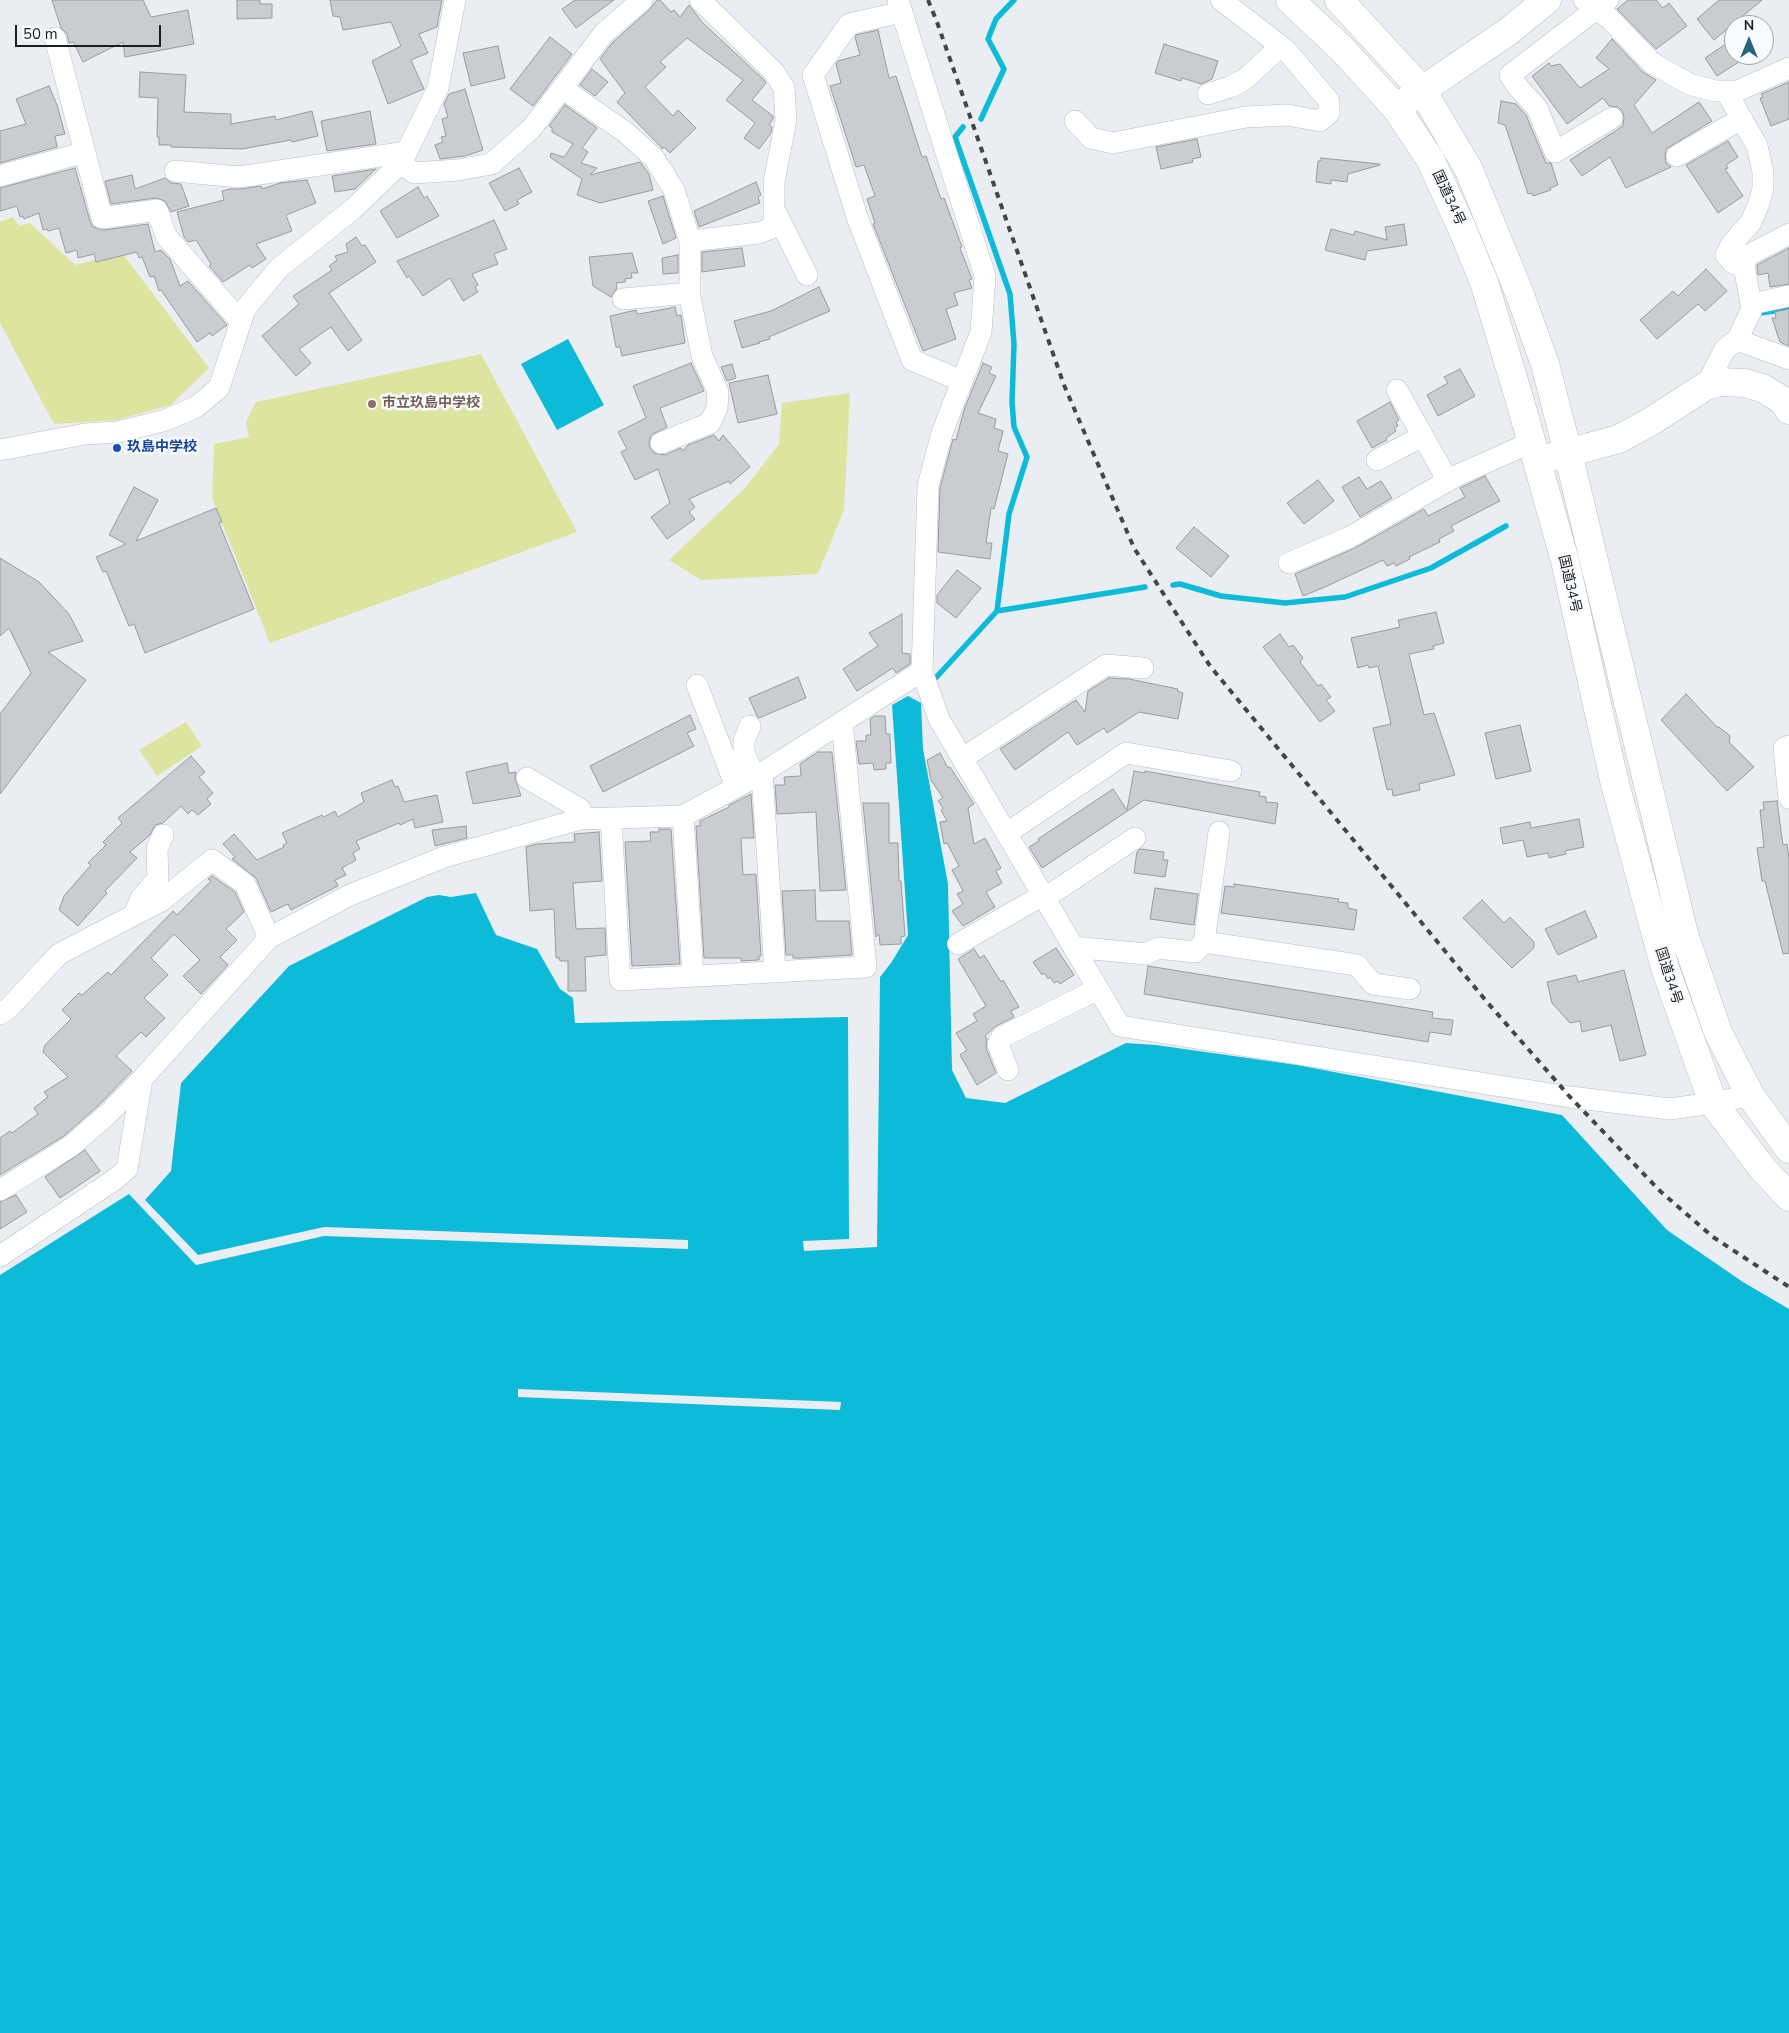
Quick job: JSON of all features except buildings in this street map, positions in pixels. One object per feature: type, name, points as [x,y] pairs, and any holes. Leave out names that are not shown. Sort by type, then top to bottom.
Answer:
[{"type":"main road","name":"国道34号","points":[[1290,0],[1341,48],[1396,108],[1430,159],[1461,226],[1484,282],[1565,561],[1614,780],[1665,968],[1713,1103],[1763,1169],[1789,1197]]},
{"type":"main road","name":"国道34号","points":[[1339,0],[1422,90],[1469,170],[1519,292],[1544,364],[1568,453],[1684,934],[1718,1032],[1750,1095],[1789,1149]]},
{"type":"main road","points":[[1396,108],[1509,31],[1547,0]]},
{"type":"main road","points":[[1534,452],[1568,453],[1618,440],[1706,386],[1719,382],[1745,383],[1762,388],[1787,403]]},
{"type":"street","points":[[0,450],[85,434],[118,432],[166,420],[196,407],[220,388],[245,309],[279,268],[352,209],[404,158],[438,88],[455,0]]},
{"type":"street","points":[[404,158],[414,173],[458,170],[491,164],[532,129],[604,33],[642,0]]},
{"type":"street","points":[[690,241],[759,233],[774,227],[774,182],[786,120],[784,88],[774,72],[721,18],[700,0]]},
{"type":"street","points":[[1075,121],[1091,138],[1113,142],[1246,117],[1288,115],[1320,121],[1330,113],[1329,101],[1286,50],[1221,0]]},
{"type":"street","points":[[1612,118],[1555,152],[1537,108],[1517,86],[1510,74],[1596,3],[1652,63],[1689,84],[1715,91],[1737,91],[1789,68]]},
{"type":"street","points":[[962,380],[912,360],[857,217],[813,76],[849,24],[900,6],[985,276],[981,332],[942,433],[928,486],[922,672],[939,719],[1120,1026],[1570,1097],[1670,1109],[1713,1103],[1750,1095]]},
{"type":"street","points":[[55,38],[102,218],[157,210],[166,236],[241,322]]},
{"type":"street","points":[[1208,94],[1244,80],[1281,46]]},
{"type":"street","points":[[562,88],[625,132],[654,158],[674,190],[690,241],[690,293],[702,356],[718,392],[717,408],[710,423],[661,443]]},
{"type":"street","points":[[1726,91],[1756,146],[1762,172],[1762,190],[1751,222],[1730,246],[1726,254],[1733,263],[1744,266]]},
{"type":"street","points":[[1677,156],[1742,118]]},
{"type":"street","points":[[0,176],[85,152]]},
{"type":"street","points":[[175,171],[239,176],[404,158]]},
{"type":"street","points":[[774,209],[807,275]]},
{"type":"street","points":[[1706,386],[1725,350],[1737,340],[1752,309],[1744,266],[1747,256],[1789,234]]},
{"type":"street","points":[[623,299],[690,293]]},
{"type":"street","points":[[1751,304],[1789,296]]},
{"type":"street","points":[[1737,340],[1789,358]]},
{"type":"street","points":[[1397,390],[1448,481]]},
{"type":"street","points":[[1377,460],[1423,436]]},
{"type":"street","points":[[1288,563],[1350,537],[1448,481],[1534,452]]},
{"type":"street","points":[[963,758],[1106,664],[1143,668]]},
{"type":"street","points":[[0,1190],[71,1146],[108,1114],[269,938],[350,895],[444,857],[581,819],[683,816],[751,779],[922,672]]},
{"type":"street","points":[[697,685],[751,779]]},
{"type":"street","points":[[611,818],[620,980],[866,967],[842,722]]},
{"type":"street","points":[[750,726],[744,741],[744,752],[751,779],[775,972]]},
{"type":"street","points":[[1789,734],[1789,740]]},
{"type":"street","points":[[1789,746],[1784,748],[1789,798]]},
{"type":"street","points":[[1006,833],[1126,753],[1231,771]]},
{"type":"street","points":[[526,778],[580,809],[581,819]]},
{"type":"street","points":[[683,816],[693,976]]},
{"type":"street","points":[[1073,947],[1146,954],[1158,948],[1195,952],[1204,942],[1219,832]]},
{"type":"street","points":[[134,915],[141,898],[158,879],[157,849],[163,836]]},
{"type":"street","points":[[958,944],[1044,897],[1135,838]]},
{"type":"street","points":[[0,1014],[8,1009],[58,954],[161,901],[212,860],[245,884],[269,938]]},
{"type":"street","points":[[1204,942],[1357,965],[1373,984],[1410,989]]},
{"type":"street","points":[[1008,1070],[998,1044],[1002,1037],[1098,989]]},
{"type":"street","points":[[0,1256],[114,1180],[126,1169],[142,1079]]},
{"type":"green space","points":[[13,217],[19,226],[30,223],[75,265],[122,253],[209,368],[171,405],[117,420],[54,424],[0,323],[0,222]]},
{"type":"green space","points":[[481,354],[577,532],[270,643],[212,498],[214,444],[249,437],[246,422],[256,402]]},
{"type":"green space","points":[[850,393],[844,510],[818,574],[701,580],[669,560],[745,488],[779,444],[782,403]]},
{"type":"green space","points":[[186,722],[202,746],[157,776],[139,750]]},
{"type":"water","points":[[568,339],[604,405],[557,430],[521,364]]},
{"type":"water","points":[[908,696],[921,703],[923,749],[948,884],[952,1070],[966,1098],[1005,1103],[1126,1043],[1156,1045],[1297,1065],[1562,1115],[1667,1230],[1743,1282],[1789,1309],[1789,2033],[0,2033],[0,1275],[129,1194],[196,1265],[324,1236],[688,1249],[688,1240],[324,1227],[198,1255],[145,1200],[171,1171],[181,1083],[289,966],[427,897],[439,895],[451,897],[476,893],[496,935],[537,949],[560,989],[573,998],[575,1023],[848,1017],[849,1239],[803,1241],[804,1251],[877,1247],[880,977],[908,935],[892,705]]},
{"type":"pier","points":[[518,1389],[841,1402],[840,1410],[518,1397]]},
{"type":"waterway","points":[[981,119],[1004,69],[988,39],[996,19],[1014,0]]},
{"type":"waterway","points":[[932,682],[997,611],[1009,514],[1027,457],[1014,427],[1012,402],[1014,344],[1010,294],[955,137],[963,127]]},
{"type":"waterway","points":[[1760,313],[1789,309]]},
{"type":"waterway","points":[[1173,585],[1180,584],[1221,596],[1285,603],[1345,597],[1431,568],[1506,526]]},
{"type":"waterway","points":[[997,611],[1145,587]]},
{"type":"railway","points":[[928,0],[1064,385],[1134,548],[1210,666],[1487,1002],[1570,1097],[1660,1191],[1713,1237],[1789,1287]]},
{"type":"place","name":"市立玖島中学校","points":[[372,404]]},
{"type":"place","name":"玖島中学校","points":[[117,448]]}]
